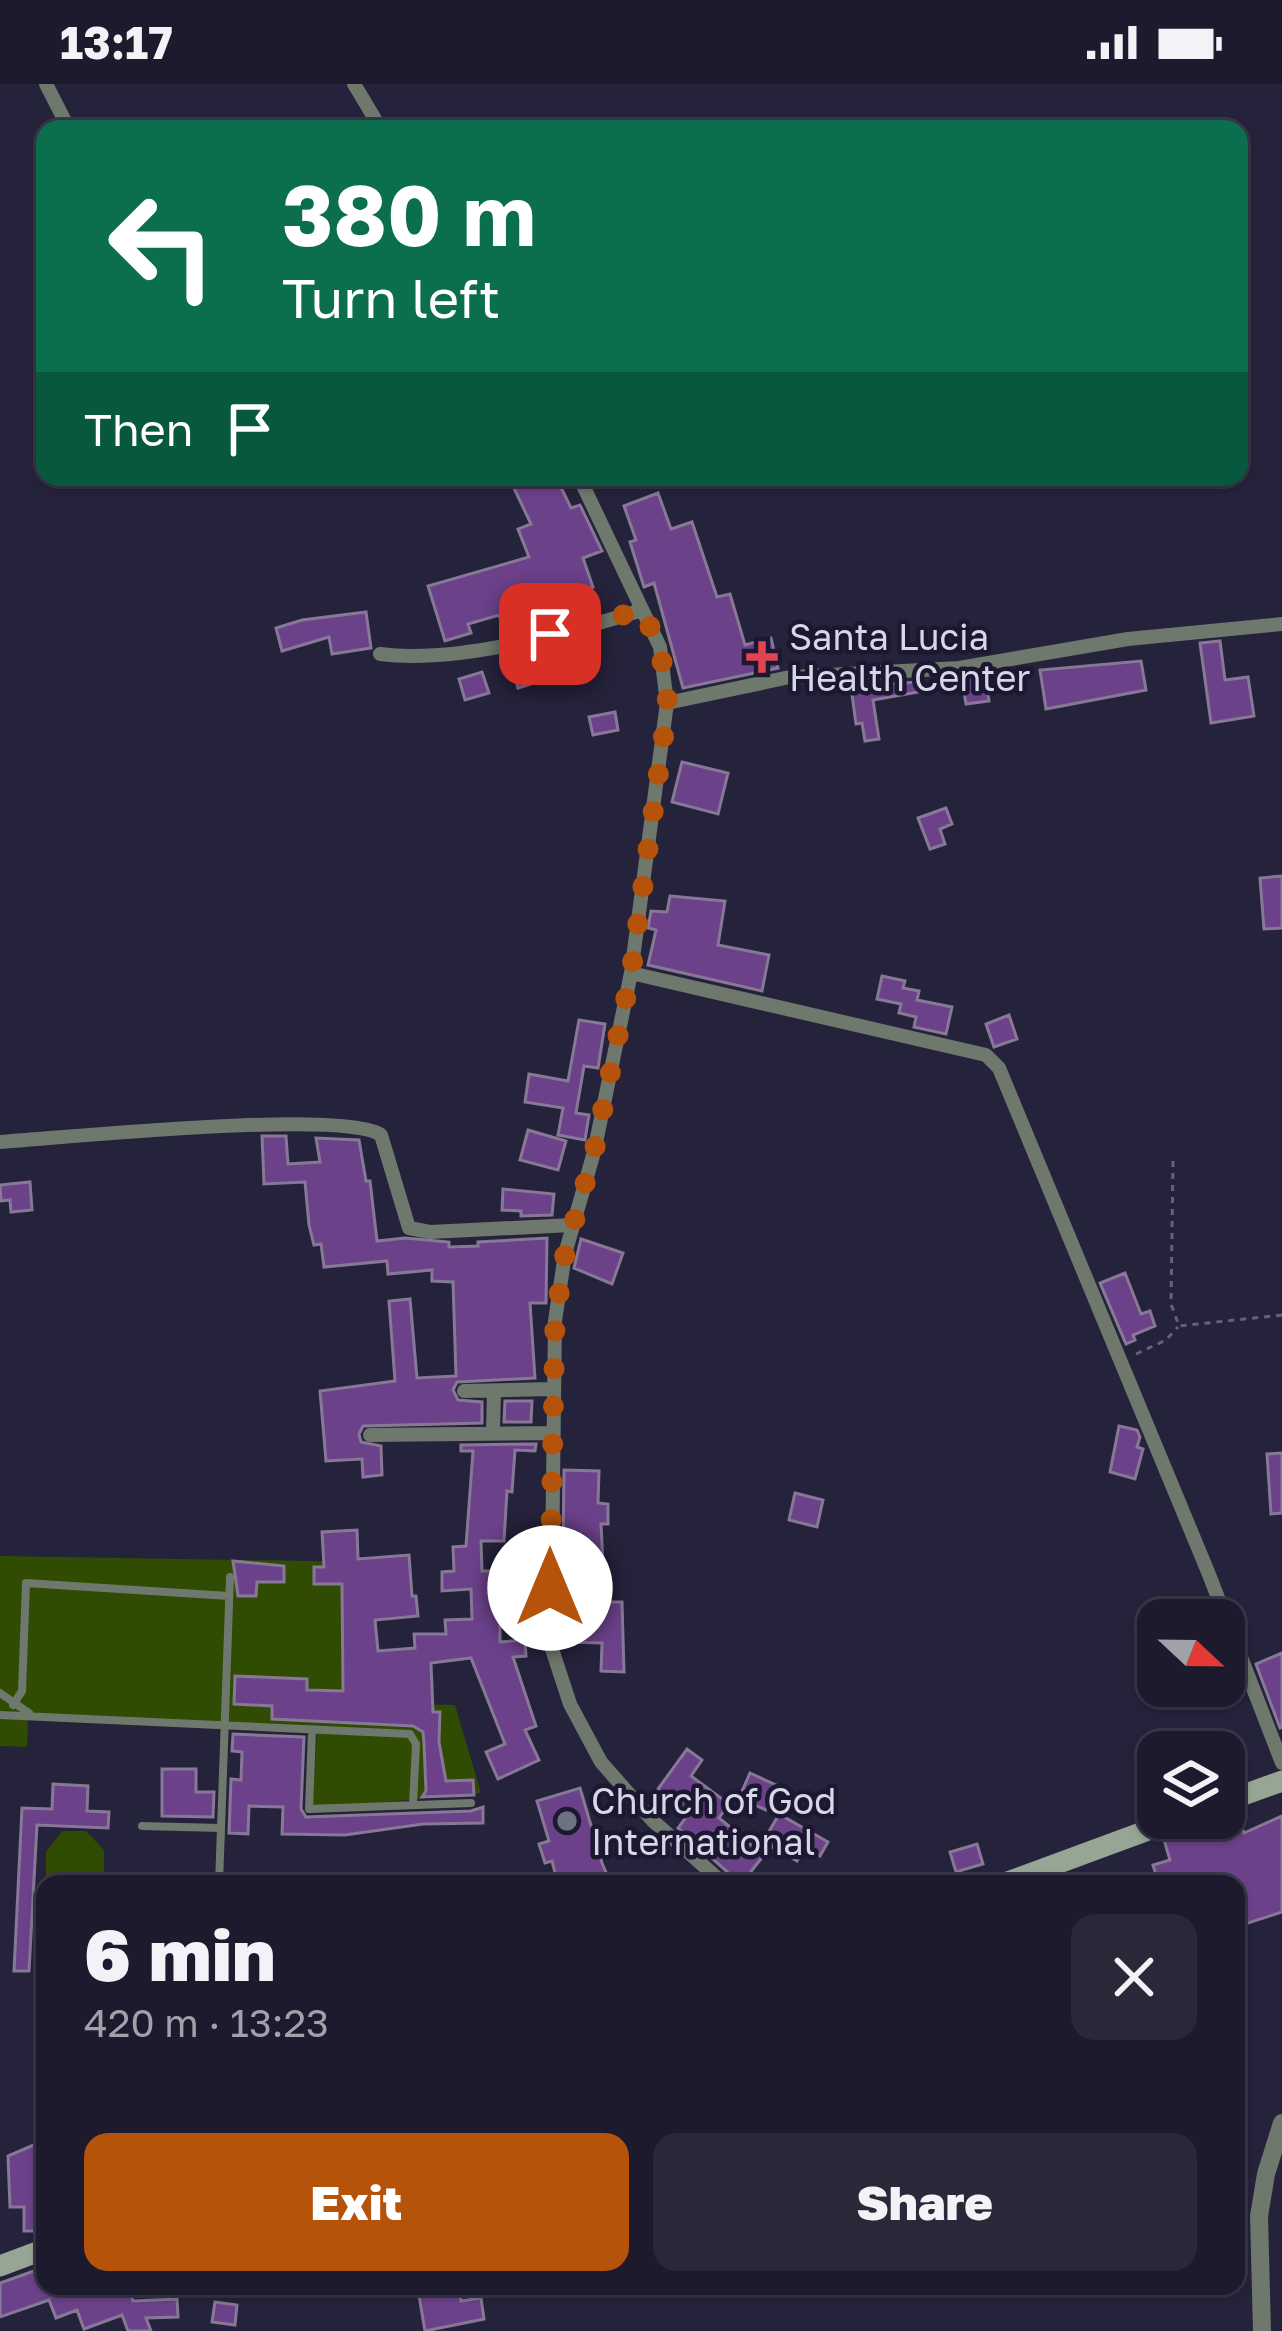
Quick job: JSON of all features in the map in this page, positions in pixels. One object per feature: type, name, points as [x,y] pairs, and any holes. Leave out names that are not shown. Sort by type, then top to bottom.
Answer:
[{"type":"main road","points":[[1245,1794],[1282,1781]]},
{"type":"main road","points":[[1026,1875],[1137,1834]]},
{"type":"main road","points":[[0,2266],[36,2252]]},
{"type":"street","points":[[46,84],[64,120]]},
{"type":"street","points":[[355,84],[376,120]]},
{"type":"street","points":[[583,486],[660,647],[668,704],[631,973],[594,1152],[572,1225],[555,1321],[551,1646],[570,1704],[601,1762],[652,1820],[714,1875]]},
{"type":"street","points":[[380,654],[422,657],[477,649],[586,627],[642,610]]},
{"type":"street","points":[[668,704],[790,677],[959,668],[1128,639],[1282,624]]},
{"type":"street","points":[[631,973],[986,1055],[999,1068],[1282,1762]]},
{"type":"street","points":[[0,1142],[284,1125],[355,1127],[381,1136],[409,1228],[430,1232],[572,1225]]},
{"type":"street","points":[[464,1391],[553,1389]]},
{"type":"street","points":[[493,1431],[494,1391]]},
{"type":"street","points":[[370,1436],[551,1433]]},
{"type":"street","points":[[1262,2331],[1259,2216],[1282,2123]]},
{"type":"lane","points":[[219,1875],[230,1577]]},
{"type":"lane","points":[[13,1705],[22,1691],[26,1582],[229,1596]]},
{"type":"lane","points":[[0,1693],[36,1717]]},
{"type":"lane","points":[[0,1715],[415,1737],[413,1805]]},
{"type":"lane","points":[[312,1732],[309,1809],[471,1803]]},
{"type":"lane","points":[[142,1826],[220,1828]]},
{"type":"path","points":[[1173,1161],[1171,1304],[1180,1326]]},
{"type":"path","points":[[1119,1362],[1166,1340],[1180,1326],[1282,1315]]},
{"type":"green space","points":[[0,1556],[370,1562],[366,1703],[455,1705],[481,1793],[312,1809],[317,1733],[28,1720],[27,1747],[0,1746]]},
{"type":"green space","points":[[62,1831],[86,1831],[104,1850],[104,1874],[46,1875],[46,1852]]},
{"type":"building","points":[[513,486],[560,486],[571,508],[580,505],[602,551],[583,558],[593,587],[501,620],[499,615],[468,624],[471,633],[445,641],[428,586],[529,557],[518,529],[531,524]]},
{"type":"building","points":[[658,493],[671,529],[692,522],[717,597],[730,594],[745,645],[771,638],[778,668],[683,688],[654,583],[644,587],[624,506]]},
{"type":"building","points":[[366,612],[371,648],[332,654],[329,637],[282,651],[276,628]]},
{"type":"building","points":[[1220,641],[1225,680],[1248,677],[1254,716],[1211,723],[1200,643]]},
{"type":"building","points":[[528,652],[537,682],[518,688],[509,656]]},
{"type":"building","points":[[1141,661],[1146,690],[1046,709],[1040,670]]},
{"type":"building","points":[[482,672],[489,693],[465,700],[459,679]]},
{"type":"building","points":[[985,675],[989,701],[966,704],[962,679]]},
{"type":"building","points":[[916,682],[918,692],[873,700],[879,739],[865,741],[862,723],[856,724],[851,687]]},
{"type":"building","points":[[615,712],[618,730],[593,735],[589,717]]},
{"type":"building","points":[[682,762],[728,773],[718,814],[672,802]]},
{"type":"building","points":[[946,808],[952,824],[940,829],[945,844],[930,849],[918,818]]},
{"type":"building","points":[[1282,876],[1282,928],[1264,929],[1260,878]]},
{"type":"building","points":[[670,896],[725,901],[718,945],[769,955],[762,991],[648,965],[656,930],[648,928],[651,911],[667,912]]},
{"type":"building","points":[[882,976],[905,981],[903,988],[919,991],[917,1000],[952,1007],[946,1034],[914,1027],[916,1017],[899,1013],[901,1004],[877,999]]},
{"type":"building","points":[[1009,1015],[1017,1039],[994,1047],[986,1024]]},
{"type":"building","points":[[579,1020],[605,1024],[598,1068],[584,1066],[576,1113],[589,1115],[585,1140],[558,1135],[563,1108],[525,1102],[529,1074],[568,1081]]},
{"type":"building","points":[[528,1130],[566,1141],[558,1170],[520,1160]]},
{"type":"building","points":[[262,1136],[286,1136],[288,1164],[320,1162],[316,1138],[359,1140],[366,1181],[370,1181],[377,1241],[405,1238],[449,1242],[449,1247],[547,1238],[546,1303],[530,1303],[535,1378],[457,1382],[453,1390],[458,1400],[482,1402],[482,1423],[363,1426],[361,1442],[381,1446],[382,1475],[363,1477],[362,1459],[326,1461],[320,1391],[395,1381],[389,1301],[410,1299],[417,1378],[456,1376],[453,1282],[432,1281],[432,1270],[388,1274],[387,1261],[324,1267],[321,1244],[314,1245],[309,1225],[305,1182],[264,1184]]},
{"type":"building","points":[[30,1182],[32,1210],[11,1212],[10,1200],[1,1201],[0,1185]]},
{"type":"building","points":[[503,1189],[554,1194],[552,1215],[521,1216],[521,1211],[502,1210]]},
{"type":"building","points":[[581,1239],[623,1253],[612,1284],[574,1268]]},
{"type":"building","points":[[1125,1273],[1141,1314],[1150,1311],[1155,1326],[1133,1335],[1135,1340],[1126,1344],[1100,1283]]},
{"type":"building","points":[[505,1401],[532,1401],[531,1422],[504,1422]]},
{"type":"building","points":[[1119,1426],[1137,1430],[1140,1437],[1137,1447],[1143,1449],[1135,1479],[1110,1472]]},
{"type":"building","points":[[536,1444],[535,1451],[515,1450],[504,1541],[481,1541],[482,1571],[491,1571],[492,1595],[500,1595],[500,1642],[525,1640],[526,1656],[513,1657],[536,1726],[525,1730],[539,1760],[498,1779],[486,1752],[505,1744],[471,1658],[431,1663],[433,1712],[440,1712],[446,1781],[473,1780],[474,1795],[422,1797],[426,1791],[423,1732],[413,1726],[272,1719],[272,1706],[234,1704],[235,1676],[307,1679],[307,1690],[343,1691],[342,1584],[314,1584],[314,1567],[324,1567],[322,1532],[357,1530],[358,1559],[409,1555],[418,1616],[375,1620],[378,1651],[415,1648],[414,1634],[446,1634],[445,1620],[472,1619],[471,1589],[442,1591],[442,1572],[454,1571],[453,1547],[466,1546],[473,1451],[461,1451],[461,1445]]},
{"type":"building","points":[[1282,1453],[1282,1513],[1271,1514],[1267,1454]]},
{"type":"building","points":[[564,1470],[599,1471],[598,1503],[608,1504],[608,1524],[601,1524],[605,1602],[622,1602],[624,1672],[601,1671],[602,1643],[562,1642]]},
{"type":"building","points":[[795,1493],[823,1500],[817,1527],[789,1520]]},
{"type":"building","points":[[233,1561],[284,1566],[284,1582],[257,1582],[256,1596],[238,1596]]},
{"type":"building","points":[[1282,1653],[1282,1727],[1280,1728],[1256,1664]]},
{"type":"building","points":[[233,1734],[304,1737],[301,1809],[306,1817],[483,1807],[483,1823],[423,1824],[345,1835],[282,1834],[283,1807],[249,1806],[248,1834],[229,1833],[231,1779],[241,1780],[242,1752],[232,1751]]},
{"type":"building","points":[[687,1749],[702,1760],[691,1776],[729,1804],[719,1818],[764,1855],[748,1875],[731,1875],[678,1828],[690,1812],[658,1789]]},
{"type":"building","points":[[162,1769],[196,1769],[196,1792],[214,1792],[213,1817],[162,1816]]},
{"type":"building","points":[[750,1773],[778,1786],[766,1810],[739,1798]]},
{"type":"building","points":[[53,1784],[88,1786],[87,1811],[109,1812],[108,1828],[37,1825],[29,1971],[14,1971],[22,1808],[52,1809]]},
{"type":"building","name":"Church of God International","points":[[580,1788],[607,1875],[556,1875],[552,1861],[545,1863],[539,1844],[549,1841],[537,1801]]},
{"type":"building","points":[[779,1814],[828,1842],[820,1856],[805,1847],[797,1861],[763,1842]]},
{"type":"building","points":[[1282,1816],[1282,1912],[1245,1924],[1245,1875],[1156,1875],[1153,1865],[1170,1860],[1164,1840],[1245,1839],[1245,1833]]},
{"type":"building","points":[[977,1844],[983,1864],[956,1872],[950,1852]]},
{"type":"building","points":[[36,2144],[36,2231],[24,2231],[24,2207],[10,2207],[8,2156]]},
{"type":"building","points":[[36,2270],[36,2295],[177,2299],[178,2317],[146,2318],[151,2331],[128,2331],[122,2315],[84,2329],[77,2310],[56,2318],[49,2300],[0,2317],[0,2283]]},
{"type":"building","points":[[419,2295],[460,2295],[461,2301],[481,2298],[484,2319],[425,2331]]},
{"type":"building","points":[[215,2302],[237,2305],[235,2325],[212,2322]]},
{"type":"place","name":"Santa Lucia Health Center","points":[[762,657]]},
{"type":"place","name":"Church of God International","points":[[567,1821]]},
{"type":"route","points":[[550,634],[642,610],[660,647],[668,704],[631,973],[594,1152],[565,1254],[555,1321],[550,1588]]}]
